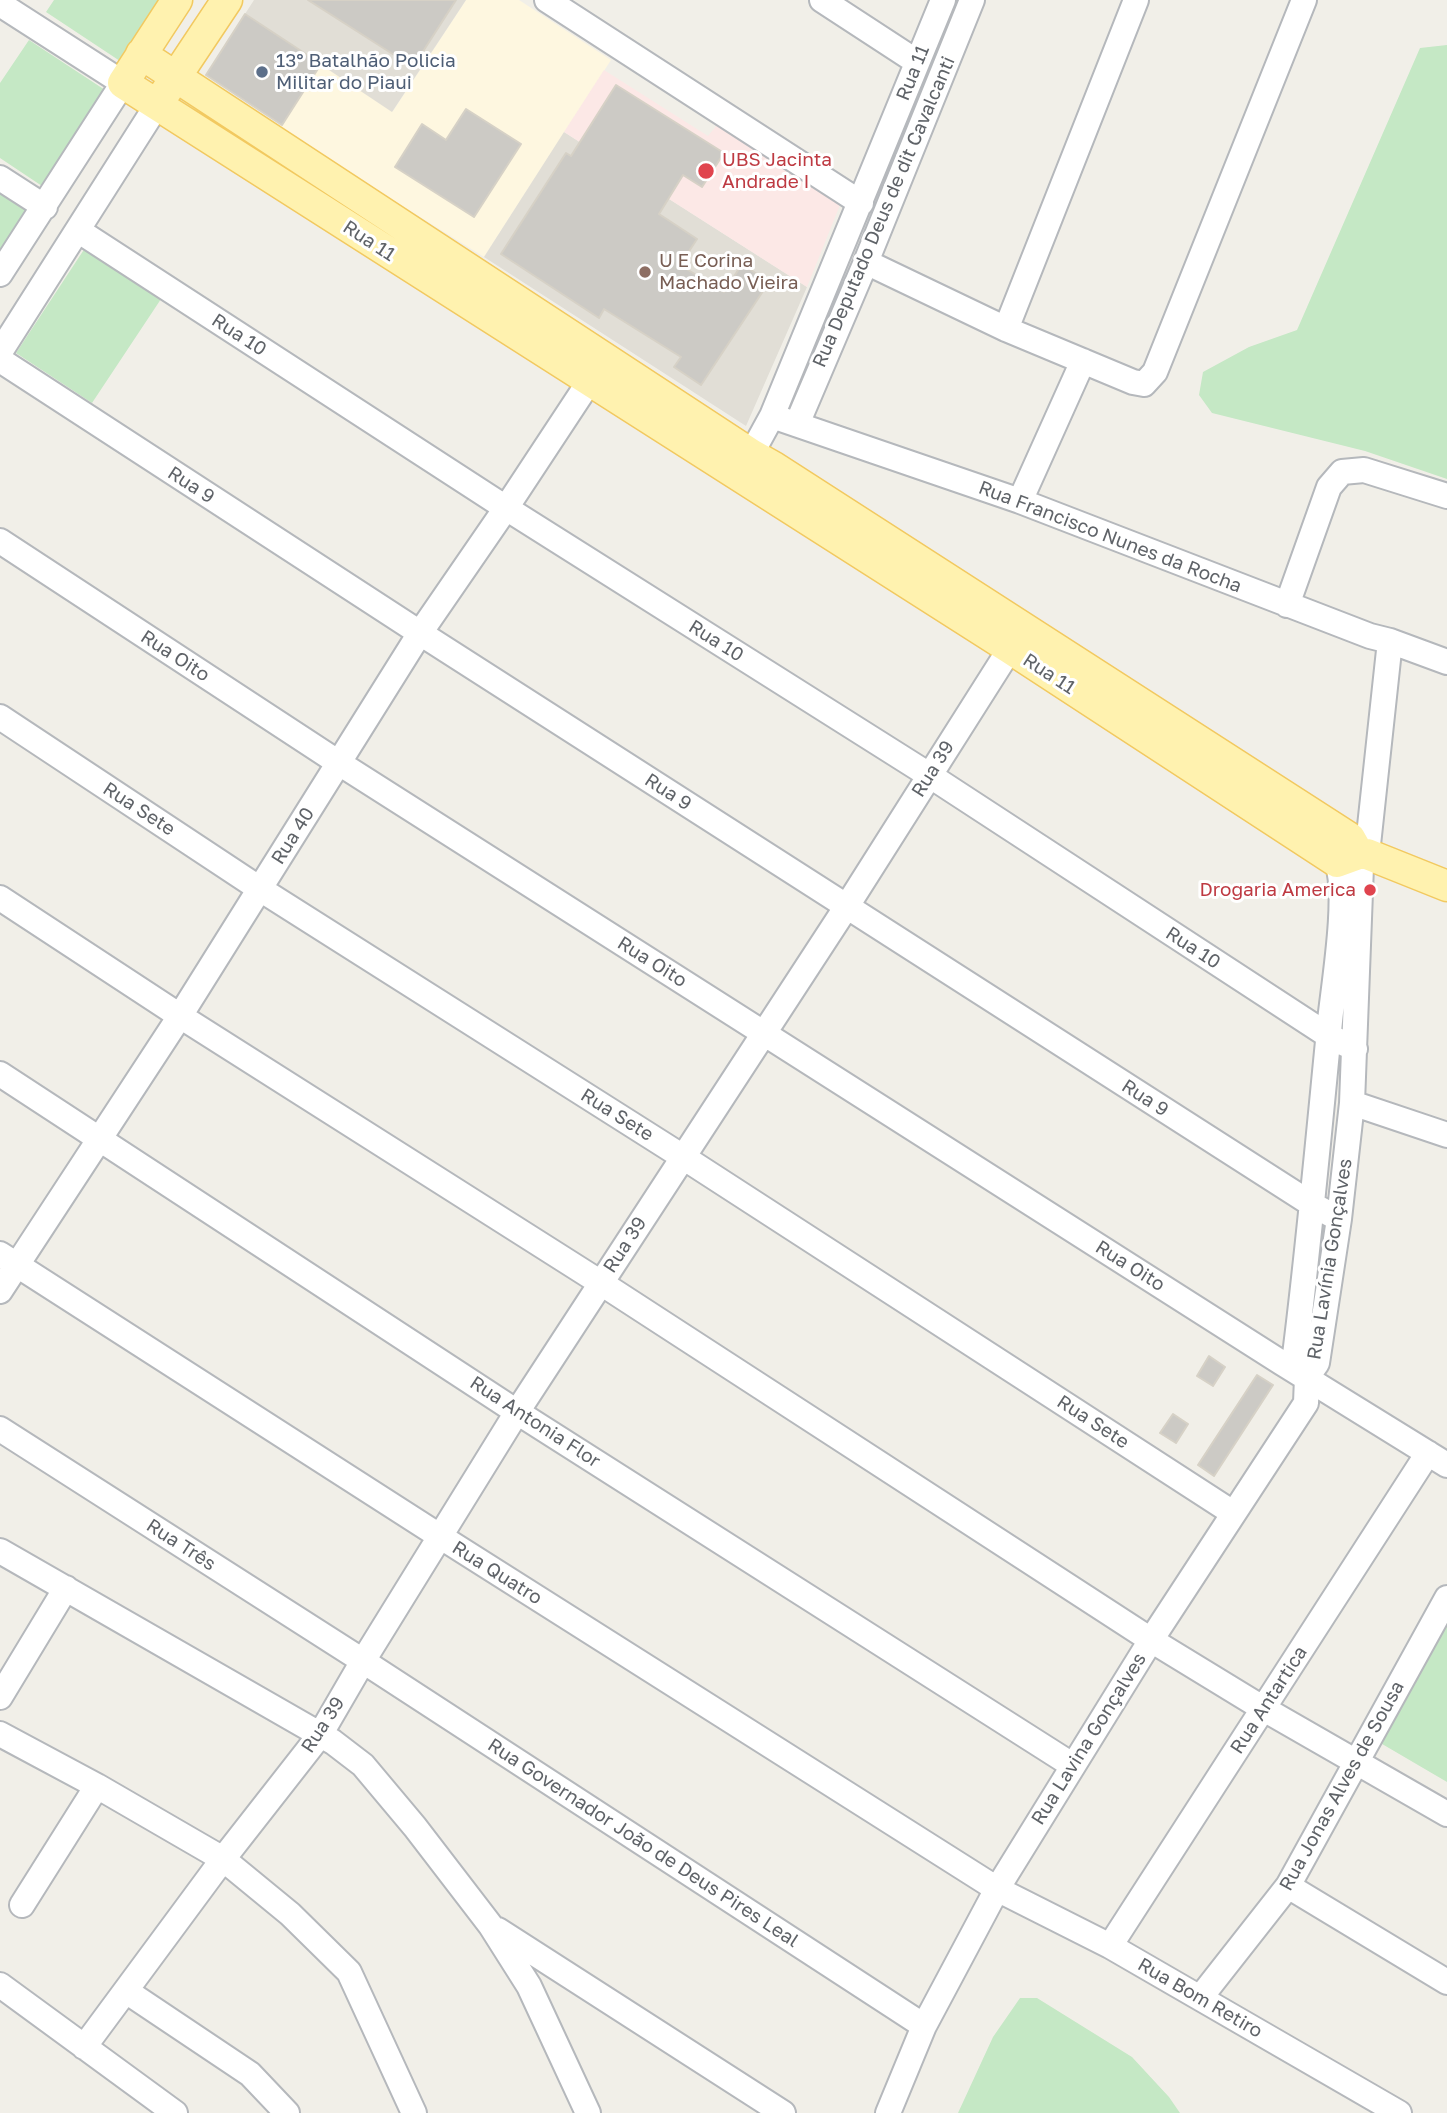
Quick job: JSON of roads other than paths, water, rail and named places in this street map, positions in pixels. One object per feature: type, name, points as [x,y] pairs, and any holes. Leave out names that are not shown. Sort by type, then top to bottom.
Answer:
[{"type":"main road","points":[[123,83],[177,0]]},
{"type":"main road","points":[[157,105],[227,0]]},
{"type":"main road","name":"Rua 11","points":[[141,54],[745,465],[1352,851],[1447,886]]},
{"type":"main road","name":"Rua 11","points":[[123,83],[589,382],[745,465]]},
{"type":"street","points":[[547,0],[860,203]]},
{"type":"street","points":[[822,0],[917,62]]},
{"type":"street","name":"Rua 11","points":[[745,465],[772,416],[943,0]]},
{"type":"street","name":"Rua Deputado Deus de dit Cavalcanti","points":[[797,424],[972,0]]},
{"type":"street","points":[[1006,329],[1136,0]]},
{"type":"street","points":[[866,262],[1006,329],[1144,384],[1155,372],[1304,0]]},
{"type":"street","name":"Rua 11","points":[[0,4],[123,83]]},
{"type":"street","points":[[0,274],[123,83]]},
{"type":"street","points":[[0,352],[157,105]]},
{"type":"street","points":[[0,178],[45,207]]},
{"type":"street","name":"Rua 10","points":[[79,231],[506,508],[929,775],[1329,1036],[1355,1049]]},
{"type":"street","name":"Rua 9","points":[[0,360],[420,634],[1313,1206],[1339,1219]]},
{"type":"street","points":[[1020,501],[1083,361]]},
{"type":"street","name":"Rua 40","points":[[0,1291],[8,1259],[100,1139],[420,634],[589,382]]},
{"type":"street","name":"Rua Francisco Nunes da Rocha","points":[[772,416],[1020,501],[1287,605],[1447,662]]},
{"type":"street","points":[[1287,605],[1329,487],[1342,472],[1364,470],[1447,496]]},
{"type":"street","name":"Rua Oito","points":[[0,541],[339,763],[1438,1459]]},
{"type":"street","name":"Rua 39","points":[[84,2047],[223,1859],[320,1735],[517,1412],[847,906],[1017,638]]},
{"type":"street","name":"Rua Lavínia Gonçalves","points":[[1352,851],[1361,866],[1352,1104],[1339,1219],[1317,1363],[1307,1377],[1295,1355],[1313,1206],[1329,1036],[1341,895],[1340,871],[1352,851],[1390,641]]},
{"type":"street","name":"Rua Sete","points":[[0,717],[260,888],[683,1157],[1233,1513]]},
{"type":"street","points":[[0,898],[1151,1640],[1264,1709],[1447,1814]]},
{"type":"street","name":"Rua Antonia Flor","points":[[0,1074],[517,1412],[1072,1765]]},
{"type":"street","points":[[1352,1104],[1447,1135]]},
{"type":"street","name":"Rua Quatro","points":[[8,1259],[997,1889]]},
{"type":"street","name":"Rua Lavina Gonçalves","points":[[888,2113],[924,2026],[997,1889],[1151,1640],[1306,1403],[1307,1377]]},
{"type":"street","name":"Rua Três","points":[[0,1429],[363,1661]]},
{"type":"street","name":"Rua Antartica","points":[[1110,1946],[1264,1709],[1438,1459]]},
{"type":"street","points":[[0,1551],[333,1742],[362,1765],[415,1827],[491,1926],[530,1986],[588,2113]]},
{"type":"street","points":[[0,1697],[66,1588]]},
{"type":"street","name":"Rua Jonas Alves de Sousa","points":[[1200,1998],[1288,1886],[1447,1598]]},
{"type":"street","name":"Rua Governador João de Deus Pires Leal","points":[[363,1661],[924,2026]]},
{"type":"street","points":[[0,1734],[223,1859],[290,1914],[349,1972],[414,2113]]},
{"type":"street","points":[[22,1905],[97,1786]]},
{"type":"street","points":[[1288,1886],[1447,1982]]},
{"type":"street","name":"Rua Bom Retiro","points":[[997,1889],[1110,1946],[1399,2113]]},
{"type":"street","points":[[491,1926],[783,2113]]},
{"type":"street","points":[[0,1985],[175,2113]]},
{"type":"street","points":[[126,1991],[250,2074],[288,2113]]},
{"type":"place","name":"13° Batalhão Policia Militar do Piaui","points":[[262,72]]},
{"type":"place","name":"UBS Jacinta Andrade I","points":[[706,171]]},
{"type":"place","name":"U E Corina Machado Vieira","points":[[645,272]]},
{"type":"place","name":"Drogaria America","points":[[1370,890]]}]
